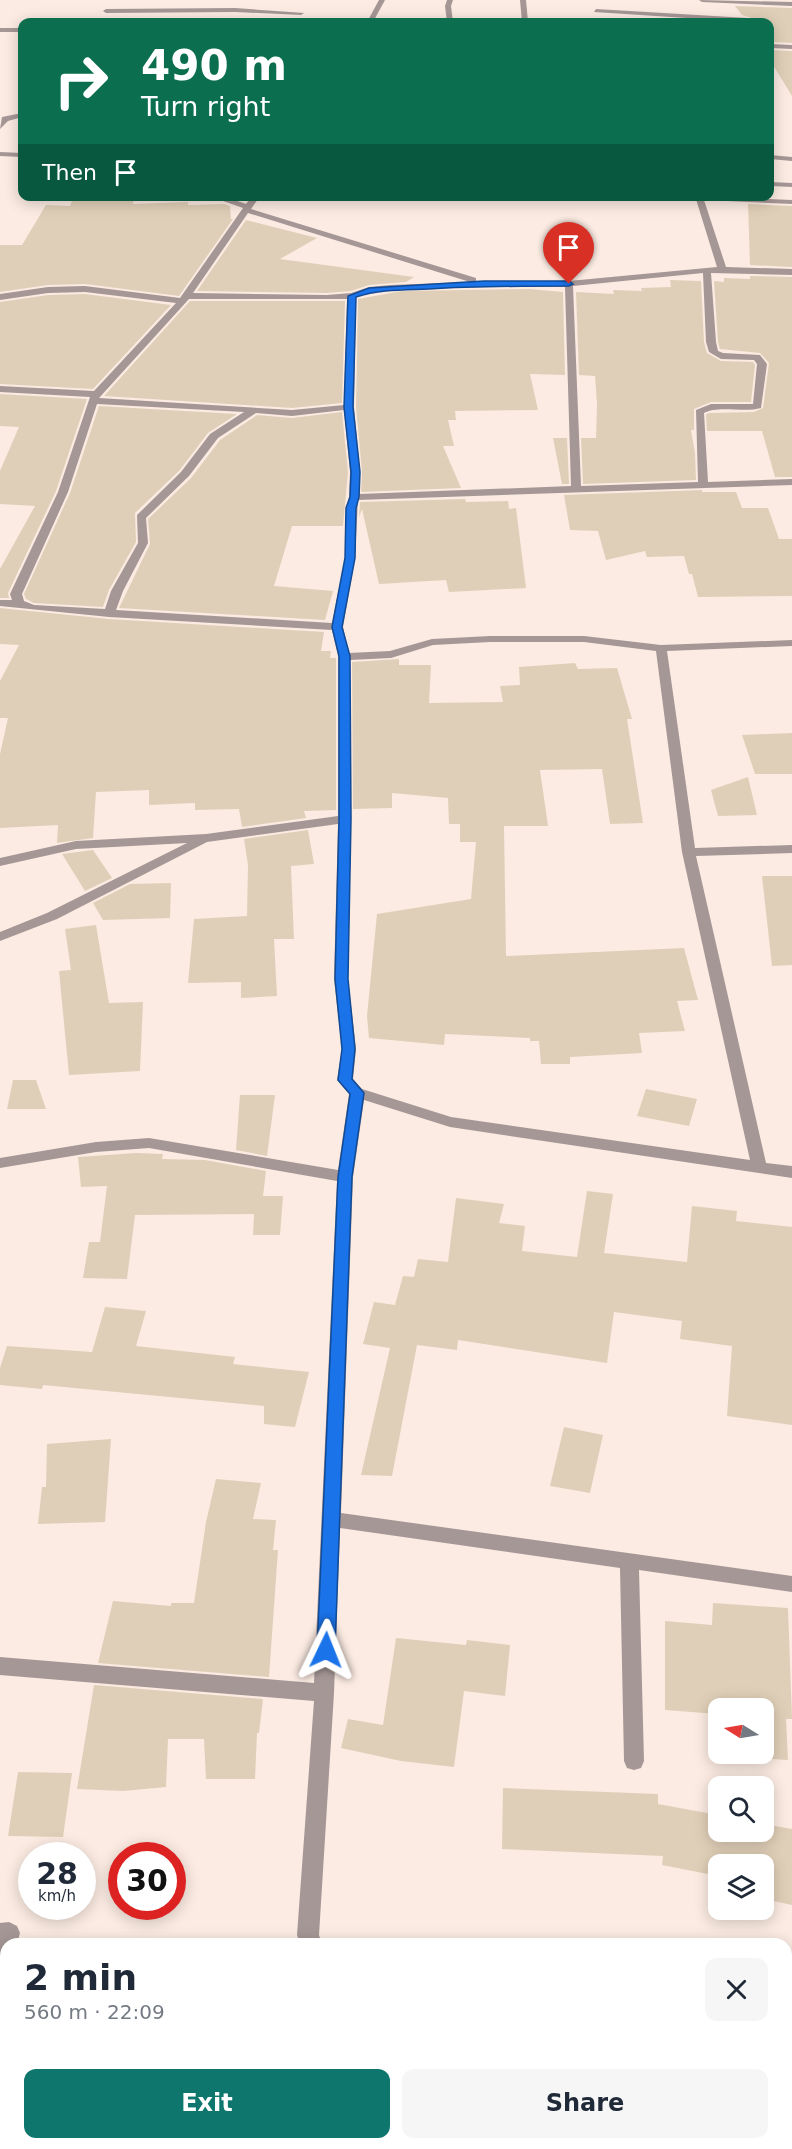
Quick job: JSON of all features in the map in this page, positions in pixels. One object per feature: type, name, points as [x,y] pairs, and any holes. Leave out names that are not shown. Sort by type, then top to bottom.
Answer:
[{"type":"street","points":[[114,0],[112,7],[105,14],[302,10],[301,18]]},
{"type":"street","points":[[372,18],[382,0]]},
{"type":"street","points":[[450,0],[448,6],[450,18]]},
{"type":"street","points":[[523,0],[525,18]]},
{"type":"street","points":[[702,0],[792,4]]},
{"type":"street","points":[[748,18],[750,3]]},
{"type":"street","points":[[596,11],[702,18]]},
{"type":"street","points":[[0,30],[18,30]]},
{"type":"street","points":[[774,46],[792,47]]},
{"type":"street","points":[[0,127],[5,119],[18,116]]},
{"type":"street","points":[[0,154],[18,155]]},
{"type":"street","points":[[774,157],[792,159]]},
{"type":"street","points":[[774,184],[792,185]]},
{"type":"street","points":[[227,201],[484,284]]},
{"type":"street","points":[[19,603],[16,594],[63,492],[95,397],[185,298],[252,201]]},
{"type":"street","points":[[700,201],[722,269]]},
{"type":"street","points":[[773,201],[792,202]]},
{"type":"street","points":[[0,297],[48,290],[85,289],[185,298],[327,298],[352,296],[369,290],[390,288],[484,284],[569,284],[722,269],[792,272]]},
{"type":"street","points":[[703,483],[699,412],[706,407],[746,409],[758,406],[762,364],[757,357],[721,356],[714,352],[711,342],[707,272]]},
{"type":"street","points":[[569,284],[576,489]]},
{"type":"street","points":[[352,296],[349,407],[355,472],[354,497],[351,508],[350,558],[337,627],[344,657],[345,819],[341,979],[349,1049],[345,1080],[357,1093],[450,1122],[792,1172]]},
{"type":"street","points":[[0,389],[253,411],[292,413],[349,407]]},
{"type":"street","points":[[109,614],[117,591],[143,543],[141,517],[185,474],[214,436],[253,411]]},
{"type":"street","points":[[354,497],[524,492],[703,483],[792,482]]},
{"type":"street","points":[[0,603],[19,603],[32,608],[109,614],[337,627]]},
{"type":"street","points":[[344,657],[391,654],[432,642],[490,639],[584,639],[661,648],[792,643]]},
{"type":"street","points":[[661,648],[688,852],[759,1167]]},
{"type":"street","points":[[0,862],[76,845],[206,838],[345,819]]},
{"type":"street","points":[[0,938],[52,916],[206,838]]},
{"type":"street","points":[[688,852],[792,849]]},
{"type":"street","points":[[308,1938],[324,1693],[345,1177],[357,1093]]},
{"type":"street","points":[[0,1163],[96,1147],[149,1143],[345,1177]]},
{"type":"street","points":[[330,1519],[792,1584]]},
{"type":"street","points":[[628,1561],[634,1761]]},
{"type":"street","points":[[0,1666],[324,1693]]},
{"type":"building","points":[[735,6],[792,8],[792,43],[774,42],[774,18],[752,18],[742,15]]},
{"type":"building","points":[[774,50],[792,51],[792,96],[774,67]]},
{"type":"building","points":[[72,201],[224,204],[230,206],[231,219],[233,219],[179,296],[85,284],[48,285],[0,292],[0,245],[22,245],[46,205],[70,206]]},
{"type":"building","points":[[748,204],[792,206],[792,267],[750,265]]},
{"type":"building","points":[[246,220],[317,238],[280,259],[414,277],[406,282],[369,285],[351,291],[327,293],[197,291]]},
{"type":"building","points":[[750,276],[792,277],[792,477],[775,477],[762,431],[707,431],[706,414],[754,412],[763,408],[769,363],[760,353],[720,349],[718,342],[714,281],[724,282],[724,278],[750,279]]},
{"type":"building","points":[[670,280],[701,281],[704,342],[707,353],[721,361],[753,362],[755,365],[751,402],[711,402],[694,409],[694,430],[691,430],[696,480],[583,484],[581,438],[596,438],[597,404],[595,376],[579,375],[576,292],[614,294],[613,290],[642,291],[641,288],[671,287]]},
{"type":"building","points":[[529,289],[563,292],[565,375],[530,374],[538,410],[455,411],[456,420],[448,420],[454,446],[443,446],[461,488],[361,492],[362,472],[356,407],[358,299],[402,291]]},
{"type":"building","points":[[85,294],[171,305],[93,389],[0,384],[0,302],[48,295]]},
{"type":"building","points":[[190,301],[345,301],[342,403],[292,408],[104,396]]},
{"type":"building","points":[[0,394],[87,399],[56,491],[8,593],[9,598],[0,598],[0,569],[35,506],[0,504],[0,471],[19,427],[0,426]]},
{"type":"building","points":[[99,406],[237,414],[208,433],[179,471],[135,513],[136,542],[109,590],[103,607],[34,603],[26,599],[24,594],[70,493]]},
{"type":"building","points":[[342,412],[348,472],[343,526],[292,526],[274,586],[333,591],[325,620],[119,608],[150,544],[148,519],[191,478],[220,440],[257,415],[292,418]]},
{"type":"building","points":[[553,438],[567,438],[569,484],[562,484]]},
{"type":"building","points":[[702,490],[702,492],[736,492],[742,508],[768,508],[779,539],[792,539],[792,596],[698,597],[684,556],[647,557],[645,551],[606,560],[598,531],[570,530],[564,495]]},
{"type":"building","points":[[465,499],[466,502],[508,501],[509,509],[516,508],[526,588],[449,592],[446,580],[379,584],[362,509],[359,517],[360,502]]},
{"type":"building","points":[[0,608],[109,619],[324,632],[321,651],[331,651],[330,658],[336,658],[336,810],[304,811],[306,818],[242,827],[239,809],[195,810],[195,803],[149,805],[149,790],[96,792],[93,838],[57,843],[58,825],[0,828],[0,754],[8,718],[0,718],[0,681],[19,645],[0,644]]},
{"type":"building","points":[[399,659],[399,665],[431,665],[429,703],[503,702],[500,686],[520,685],[519,667],[575,663],[578,669],[617,668],[632,719],[627,719],[643,823],[610,824],[602,769],[540,770],[548,826],[504,826],[506,956],[684,948],[698,1000],[677,1001],[685,1031],[639,1033],[642,1053],[570,1057],[570,1064],[541,1064],[539,1041],[530,1041],[530,1038],[445,1034],[444,1045],[369,1038],[367,1016],[377,914],[471,899],[476,842],[460,842],[460,824],[449,824],[448,798],[392,793],[392,808],[353,809],[352,662]]},
{"type":"building","points":[[792,733],[792,774],[755,774],[742,735]]},
{"type":"building","points":[[748,777],[757,815],[718,816],[711,790]]},
{"type":"building","points":[[308,830],[314,864],[291,866],[294,939],[274,939],[277,996],[241,998],[241,982],[188,983],[194,919],[247,916],[248,865],[244,839]]},
{"type":"building","points":[[93,850],[112,878],[85,891],[62,854]]},
{"type":"building","points":[[762,876],[792,876],[792,965],[772,966]]},
{"type":"building","points":[[171,883],[170,918],[103,920],[93,903],[130,884]]},
{"type":"building","points":[[96,925],[109,1003],[143,1002],[140,1071],[69,1075],[59,971],[71,970],[65,929]]},
{"type":"building","points":[[13,1080],[36,1080],[46,1109],[7,1109]]},
{"type":"building","points":[[646,1089],[697,1099],[689,1126],[637,1116]]},
{"type":"building","points":[[240,1095],[275,1095],[267,1156],[236,1150]]},
{"type":"building","points":[[136,1153],[163,1154],[162,1159],[205,1160],[266,1171],[263,1196],[283,1196],[280,1235],[253,1235],[254,1214],[135,1215],[127,1279],[83,1278],[89,1242],[100,1242],[107,1186],[81,1187],[78,1157]]},
{"type":"building","points":[[587,1191],[613,1194],[604,1253],[687,1262],[692,1206],[737,1211],[736,1221],[792,1227],[792,1425],[727,1416],[732,1346],[680,1339],[682,1321],[614,1312],[607,1363],[458,1340],[457,1350],[417,1345],[392,1476],[361,1475],[390,1348],[363,1344],[374,1302],[395,1305],[403,1276],[414,1277],[418,1259],[448,1262],[456,1198],[504,1204],[499,1223],[525,1226],[522,1251],[577,1257]]},
{"type":"building","points":[[105,1307],[146,1311],[136,1346],[235,1357],[233,1364],[309,1372],[295,1427],[264,1424],[264,1406],[43,1385],[42,1389],[0,1385],[0,1368],[7,1346],[92,1352]]},
{"type":"building","points":[[564,1427],[603,1435],[590,1493],[550,1486]]},
{"type":"building","points":[[111,1439],[105,1522],[38,1524],[42,1487],[46,1487],[47,1444]]},
{"type":"building","points":[[216,1479],[261,1483],[253,1519],[276,1520],[273,1550],[278,1550],[269,1677],[98,1663],[113,1601],[171,1606],[171,1603],[194,1603],[206,1522]]},
{"type":"building","points":[[713,1603],[788,1608],[792,1719],[786,1719],[788,1760],[774,1759],[774,1698],[708,1698],[708,1713],[665,1710],[665,1621],[712,1625]]},
{"type":"building","points":[[396,1638],[466,1645],[467,1640],[510,1645],[505,1696],[464,1691],[454,1767],[401,1761],[341,1748],[348,1719],[383,1725]]},
{"type":"building","points":[[94,1685],[263,1699],[259,1733],[257,1733],[255,1779],[206,1779],[204,1739],[168,1739],[166,1787],[123,1791],[77,1789]]},
{"type":"building","points":[[18,1772],[72,1773],[63,1837],[8,1836]]},
{"type":"building","points":[[503,1788],[658,1794],[658,1804],[708,1813],[708,1842],[774,1842],[774,1826],[792,1829],[792,1905],[774,1901],[774,1854],[708,1854],[708,1874],[662,1865],[663,1856],[502,1849]]},
{"type":"route","points":[[326,1650],[345,1177],[357,1093],[345,1080],[349,1049],[341,979],[345,819],[344,656],[337,627],[350,558],[351,508],[354,497],[355,472],[349,407],[352,296],[369,290],[390,288],[484,284],[569,284]]}]
